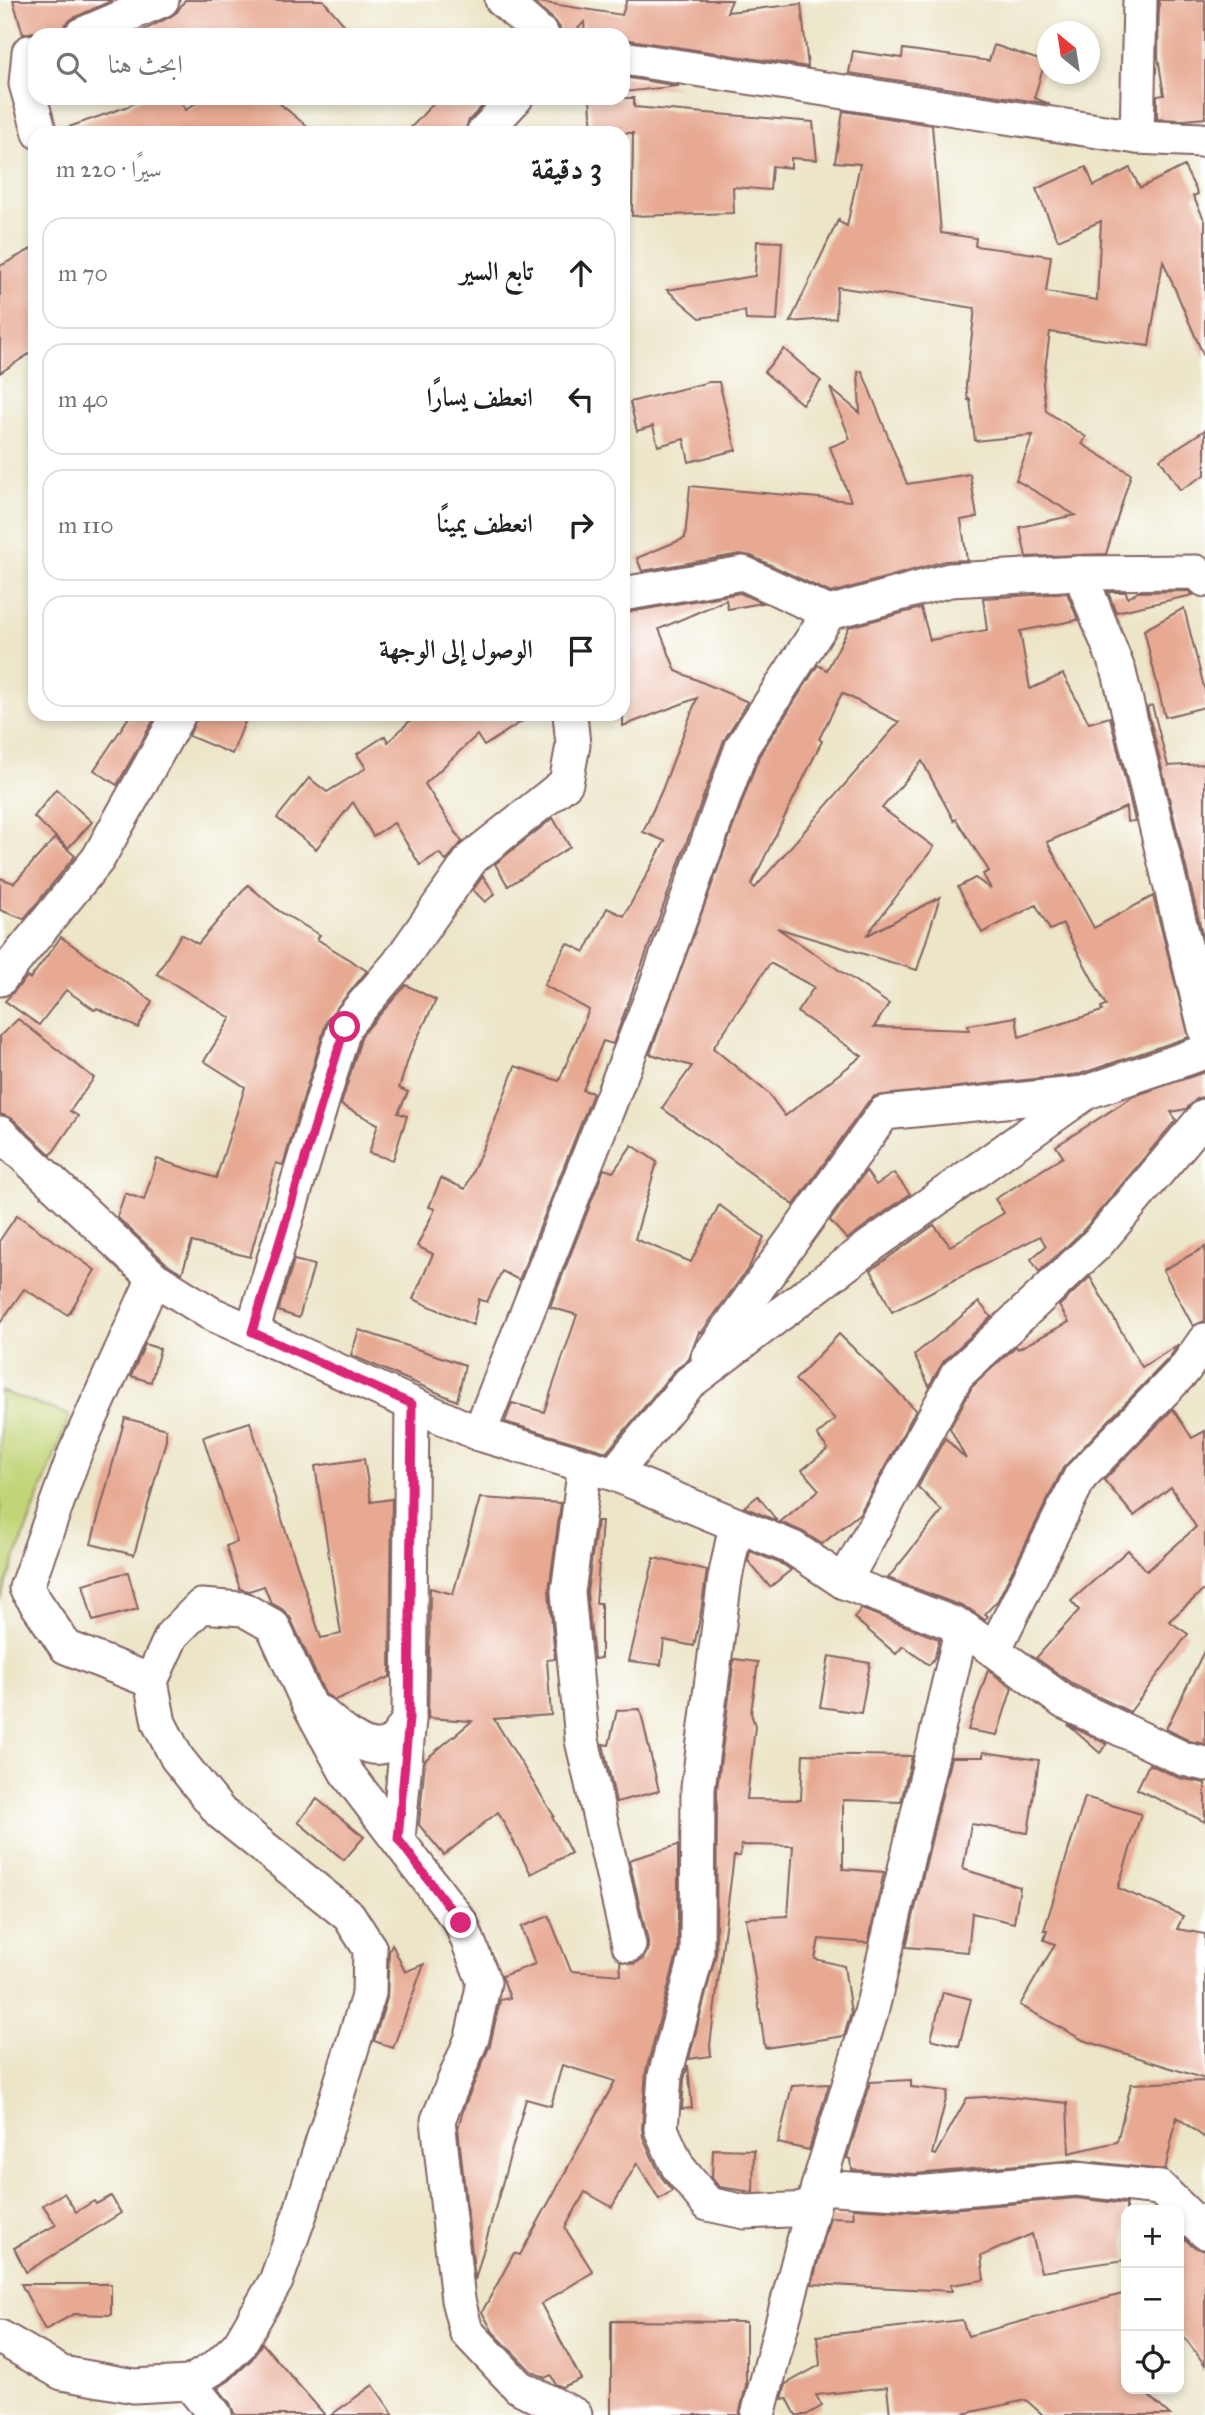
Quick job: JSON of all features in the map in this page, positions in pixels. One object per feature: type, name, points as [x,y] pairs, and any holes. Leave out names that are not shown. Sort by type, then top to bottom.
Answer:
[{"type":"street","points":[[97,28],[162,0]]},
{"type":"street","points":[[502,0],[534,28]]},
{"type":"street","points":[[1137,137],[1140,0]]},
{"type":"street","points":[[630,59],[1137,137],[1204,143]]},
{"type":"street","points":[[28,63],[28,91]]},
{"type":"street","points":[[32,105],[38,126]]},
{"type":"street","points":[[490,126],[509,105]]},
{"type":"street","points":[[630,593],[743,573],[829,613],[950,580],[1080,573],[1196,572],[1205,580]]},
{"type":"street","points":[[1080,573],[1119,672],[1205,1028]]},
{"type":"street","points":[[479,1434],[656,986],[742,747],[829,613]]},
{"type":"street","points":[[0,979],[98,859],[175,721]]},
{"type":"street","points":[[252,1332],[345,1027],[398,964],[472,858],[566,783],[573,745],[571,721]]},
{"type":"street","points":[[689,1383],[884,1113],[1087,1093],[1205,1052]]},
{"type":"street","points":[[629,1945],[582,1740],[568,1592],[600,1470],[689,1383],[869,1248],[1087,1093]]},
{"type":"street","points":[[844,1582],[957,1375],[1096,1245],[1205,1115]]},
{"type":"street","points":[[0,1133],[154,1279],[210,1313],[479,1434],[600,1470],[793,1548],[844,1582],[962,1627],[1064,1702],[1184,1759],[1205,1764]]},
{"type":"street","points":[[151,1681],[66,1647],[26,1588],[75,1452],[154,1279]]},
{"type":"street","points":[[994,1650],[1080,1477],[1184,1370],[1205,1340]]},
{"type":"street","points":[[398,1839],[409,1719],[412,1404]]},
{"type":"street","points":[[736,1525],[725,1578],[698,1788],[697,1954],[665,2076],[661,2129],[678,2167],[708,2204],[745,2211],[815,2198],[915,2193],[1076,2179],[1160,2188],[1205,2232]]},
{"type":"street","points":[[0,2337],[62,2373],[134,2386],[190,2383],[217,2366],[239,2345],[276,2281],[300,2214],[369,1993],[370,1949],[349,1916],[221,1813],[177,1758],[159,1723],[151,1681],[172,1635],[201,1606],[243,1609],[272,1626],[308,1703],[346,1772],[461,1923],[484,1982],[472,2038],[438,2120],[458,2300],[466,2331],[519,2387],[575,2415]]},
{"type":"street","points":[[758,2415],[815,2198],[871,2014],[962,1627]]},
{"type":"street","points":[[308,1703],[356,1742],[379,1747],[392,1742],[409,1719]]},
{"type":"street","points":[[190,2383],[215,2415]]},
{"type":"green space","points":[[0,1391],[70,1415],[0,1599]]},
{"type":"building","points":[[13,0],[113,0],[73,18],[64,28],[28,28],[28,33],[23,34]]},
{"type":"building","points":[[185,0],[323,0],[347,28],[148,28],[177,12]]},
{"type":"building","points":[[627,0],[732,0],[727,12],[801,4],[808,67],[630,40],[630,28],[584,28],[584,22],[578,28],[560,28],[533,1],[622,15]]},
{"type":"building","points":[[1159,0],[1205,0],[1205,118],[1157,119],[1157,96],[1164,95],[1158,57]]},
{"type":"building","points":[[994,45],[1037,59],[1038,84],[1034,98],[1050,104],[849,73],[853,51],[902,58],[903,49],[989,61]]},
{"type":"building","points":[[630,78],[679,86],[630,91]]},
{"type":"building","points":[[630,98],[634,98],[634,107],[813,122],[817,160],[791,158],[791,168],[772,166],[770,190],[733,187],[734,213],[632,216],[633,133],[630,133],[630,126],[592,126],[590,105],[630,105]]},
{"type":"building","points":[[183,105],[186,110],[193,105],[281,105],[307,126],[72,126],[129,106]]},
{"type":"building","points":[[432,105],[483,105],[467,126],[412,126]]},
{"type":"building","points":[[843,111],[932,125],[941,233],[976,238],[975,246],[1051,256],[1046,292],[1097,300],[1101,221],[1058,240],[1036,189],[1086,167],[1094,186],[1130,168],[1140,188],[1184,166],[1198,194],[1193,196],[1205,221],[1205,359],[1163,261],[1149,346],[1050,332],[1043,384],[1046,411],[1086,437],[1082,444],[1131,474],[1106,554],[1026,557],[1020,527],[1075,515],[1016,480],[1033,435],[975,441],[966,385],[975,308],[837,287],[836,318],[790,322],[839,218],[839,222],[847,226],[860,164],[835,162]]},
{"type":"building","points":[[757,241],[782,242],[777,321],[746,320],[745,311],[700,318],[667,290],[755,276]]},
{"type":"building","points":[[28,251],[28,355],[0,373],[0,266]]},
{"type":"building","points":[[784,349],[821,381],[802,404],[764,372]]},
{"type":"building","points":[[862,371],[907,484],[970,474],[977,517],[961,520],[967,560],[945,561],[831,593],[751,556],[740,554],[642,571],[637,558],[685,538],[690,486],[851,501],[830,447],[850,439],[830,388],[860,413],[858,372]]},
{"type":"building","points":[[709,382],[719,382],[736,450],[689,462],[684,439],[658,446],[653,426],[637,431],[630,402]]},
{"type":"building","points":[[1205,430],[1205,475],[1180,490],[1160,459]]},
{"type":"building","points":[[1189,591],[1193,595],[1116,612],[1108,592],[1126,592],[1128,598],[1138,592]]},
{"type":"building","points":[[740,593],[762,603],[728,609],[726,600],[659,629],[676,671],[748,702],[724,740],[613,1044],[603,1041],[583,1090],[593,1093],[519,1280],[502,1271],[487,1302],[479,1299],[473,1325],[413,1299],[433,1254],[417,1246],[435,1209],[429,1207],[441,1178],[465,1189],[515,1066],[559,1081],[589,1010],[544,985],[567,943],[585,952],[607,908],[624,916],[665,841],[643,832],[697,698],[623,726],[623,721],[630,721],[630,612]]},
{"type":"building","points":[[1067,593],[1078,620],[1020,631],[1030,689],[1063,674],[1089,723],[1110,717],[1135,821],[1127,822],[1126,807],[1047,842],[1094,928],[1153,896],[1189,1037],[1080,1074],[875,1096],[794,1205],[662,1108],[692,1066],[650,1054],[759,756],[818,665],[827,670],[849,627],[921,608],[930,640],[987,630],[983,598]],"holes":[[[842,693],[899,722],[755,888],[751,885],[822,741],[819,739]],[[922,761],[954,821],[956,819],[989,871],[983,874],[991,889],[975,878],[958,887],[982,933],[1036,905],[1050,930],[1063,924],[1106,1005],[1101,1007],[1102,1011],[1019,1037],[1016,1017],[968,1025],[969,1030],[874,1027],[889,1004],[777,928],[917,970],[940,897],[866,936],[934,847],[882,808]],[[770,963],[814,987],[797,1012],[862,1056],[785,1116],[768,1093],[713,1048]]]},
{"type":"building","points":[[1184,608],[1205,691],[1205,707],[1165,717],[1144,630]]},
{"type":"building","points":[[1152,705],[1168,766],[1205,764],[1205,946],[1147,707]]},
{"type":"building","points":[[126,721],[153,721],[117,785],[94,770]]},
{"type":"building","points":[[195,721],[245,721],[232,754],[189,736]]},
{"type":"building","points":[[410,721],[522,721],[484,746],[477,735],[425,784],[462,842],[446,861],[439,853],[420,865],[394,823],[373,836],[353,802],[316,849],[277,818],[309,778],[327,792],[366,768],[357,754],[385,736],[388,742]]},
{"type":"building","points":[[56,789],[92,822],[68,848],[34,817]]},
{"type":"building","points":[[553,818],[570,847],[508,886],[495,864]]},
{"type":"building","points":[[55,838],[75,856],[24,919],[0,910],[0,878],[14,883]]},
{"type":"building","points":[[483,876],[495,894],[485,902],[473,890]]},
{"type":"building","points":[[248,885],[279,911],[320,935],[317,939],[367,971],[327,1020],[283,1165],[276,1163],[250,1257],[192,1242],[182,1273],[166,1263],[117,1217],[125,1193],[144,1200],[157,1159],[216,1178],[245,1087],[204,1061],[231,1018],[157,974],[181,934],[198,944]]},
{"type":"building","points":[[61,937],[152,1001],[138,1028],[97,1008],[95,1010],[66,990],[39,1025],[5,1001],[27,977],[30,979]]},
{"type":"building","points":[[406,985],[436,1000],[411,1051],[399,1088],[408,1092],[398,1113],[407,1116],[393,1160],[369,1153],[378,1124],[341,1105],[362,1035]]},
{"type":"building","points":[[18,1019],[94,1078],[70,1111],[78,1116],[51,1155],[13,1119],[0,1114],[0,1036]]},
{"type":"building","points":[[1205,1072],[1205,1097],[1198,1098],[1186,1109],[1171,1112],[1176,1120],[1082,1232],[1039,1272],[1031,1259],[1046,1246],[1040,1236],[892,1312],[871,1270],[934,1225],[950,1246],[1004,1213],[995,1199],[1063,1157],[1056,1146],[1134,1096]]},
{"type":"building","points":[[632,1145],[657,1162],[635,1239],[691,1262],[719,1205],[764,1237],[749,1267],[701,1333],[699,1332],[689,1359],[674,1371],[607,1452],[505,1422],[512,1403],[544,1412],[577,1315],[550,1307],[604,1169],[613,1172]]},
{"type":"building","points":[[866,1171],[876,1185],[894,1173],[910,1194],[847,1239],[830,1221]]},
{"type":"building","points":[[17,1215],[95,1270],[68,1315],[24,1289],[0,1323],[0,1240]]},
{"type":"building","points":[[1205,1247],[1205,1321],[1193,1326],[1163,1270]]},
{"type":"building","points":[[294,1260],[314,1265],[299,1318],[278,1311]]},
{"type":"building","points":[[1090,1277],[1142,1367],[1179,1344],[1169,1358],[1063,1468],[998,1600],[985,1614],[988,1616],[985,1620],[969,1609],[888,1578],[942,1511],[918,1487],[945,1438],[966,1459],[950,1428],[972,1387],[1016,1346],[1018,1349],[1069,1322],[1059,1306]]},
{"type":"building","points":[[979,1302],[991,1317],[944,1361],[929,1386],[914,1355]]},
{"type":"building","points":[[359,1330],[465,1365],[457,1401],[351,1355]]},
{"type":"building","points":[[839,1334],[916,1410],[860,1513],[822,1544],[780,1522],[819,1490],[802,1470],[828,1449],[817,1435],[835,1419],[795,1380]]},
{"type":"building","points":[[145,1344],[160,1349],[151,1382],[131,1376]]},
{"type":"building","points":[[1173,1409],[1192,1438],[1205,1431],[1205,1589],[1169,1621],[1188,1634],[1130,1712],[1074,1685],[1036,1658],[1079,1610],[1071,1601],[1128,1550],[1147,1571],[1196,1527],[1171,1487],[1134,1516],[1104,1480]]},
{"type":"building","points":[[125,1418],[166,1429],[166,1440],[134,1555],[91,1544]]},
{"type":"building","points":[[250,1422],[321,1638],[341,1634],[315,1466],[364,1459],[371,1502],[392,1499],[390,1677],[335,1700],[325,1694],[290,1617],[271,1603],[264,1586],[249,1591],[240,1589],[226,1546],[237,1542],[203,1437]]},
{"type":"building","points":[[758,1496],[777,1521],[744,1507]]},
{"type":"building","points":[[480,1498],[561,1503],[549,1590],[555,1659],[547,1660],[551,1715],[494,1719],[554,1816],[552,1817],[571,1853],[531,1874],[498,1812],[444,1855],[419,1825],[425,1760],[472,1721],[428,1718],[430,1588],[453,1594]]},
{"type":"building","points":[[597,1521],[602,1521],[596,1603],[601,1603],[601,1658],[594,1659],[587,1592]]},
{"type":"building","points":[[750,1551],[791,1570],[770,1587],[748,1561]]},
{"type":"building","points":[[654,1558],[707,1570],[694,1646],[664,1640],[661,1665],[629,1661]]},
{"type":"building","points":[[128,1572],[138,1609],[93,1621],[83,1584]]},
{"type":"building","points":[[861,1609],[939,1639],[935,1657],[929,1665],[903,1646],[896,1654],[854,1618]]},
{"type":"building","points":[[1205,1649],[1205,1744],[1190,1741],[1166,1729]]},
{"type":"building","points":[[829,1656],[870,1663],[861,1713],[820,1707]]},
{"type":"building","points":[[734,1659],[758,1662],[751,1713],[755,1726],[747,1799],[801,1800],[803,1754],[912,1756],[901,1802],[843,1800],[843,1869],[884,1872],[868,1943],[819,1939],[815,1959],[844,1966],[851,2013],[844,2036],[765,2048],[746,1918],[788,1916],[793,1846],[741,1845],[740,1856],[734,1856],[710,2045],[711,2056],[689,2059],[716,1954],[717,1789]]},
{"type":"building","points":[[988,1670],[1012,1688],[997,1735],[968,1730]]},
{"type":"building","points":[[640,1709],[659,1791],[616,1802],[603,1744],[609,1745],[617,1710]]},
{"type":"building","points":[[1068,1725],[1107,1744],[1100,1753]]},
{"type":"building","points":[[983,1752],[1039,1760],[1028,1833],[971,1824],[963,1869],[1020,1887],[1014,1923],[972,1913],[968,1952],[906,1947],[951,1757],[983,1757]]},
{"type":"building","points":[[1149,1764],[1179,1778],[1205,1783],[1205,1822],[1137,1789]]},
{"type":"building","points":[[1085,1797],[1141,1814],[1118,1888],[1183,1916],[1177,1929],[1205,1934],[1205,2079],[1083,2040],[1020,2005],[1055,1944],[1044,1940],[1047,1931],[1044,1930]]},
{"type":"building","points":[[317,1799],[364,1837],[344,1860],[298,1822]]},
{"type":"building","points":[[678,1845],[678,1951],[646,2071],[642,2128],[643,2137],[660,2175],[672,2191],[659,2199],[637,2163],[612,2207],[585,2192],[565,2228],[593,2272],[541,2304],[581,2379],[562,2387],[555,2384],[551,2375],[545,2378],[531,2371],[493,2332],[482,2312],[514,2253],[520,2255],[615,2081],[562,2065],[551,2106],[526,2099],[475,2280],[458,2128],[490,2045],[500,2000],[510,1998],[502,1976],[535,1964],[521,1927],[549,1916],[571,1971],[621,1975],[620,1961],[634,1964],[643,1959],[648,1950],[629,1860]]},
{"type":"building","points":[[392,1944],[405,1972],[424,1964],[393,2048],[374,2041],[387,1998],[389,1952]]},
{"type":"building","points":[[943,1992],[971,1999],[959,2046],[931,2039]]},
{"type":"building","points":[[688,2065],[692,2108],[682,2109],[684,2079]]},
{"type":"building","points":[[911,2080],[911,2087],[948,2091],[932,2154],[935,2155],[967,2098],[1001,2096],[1067,2103],[1069,2153],[1117,2142],[1131,2084],[1205,2081],[1205,2138],[1177,2117],[1165,2170],[1075,2160],[915,2174],[852,2170],[851,2159],[847,2158],[870,2082]]},
{"type":"building","points":[[829,2084],[809,2150],[778,2143],[792,2086]]},
{"type":"building","points":[[713,2149],[754,2150],[753,2192],[719,2187],[712,2178]]},
{"type":"building","points":[[64,2193],[76,2212],[94,2201],[96,2204],[111,2196],[121,2213],[26,2272],[14,2248],[56,2225],[43,2205]]},
{"type":"building","points":[[1076,2198],[1126,2204],[1121,2205],[1121,2261],[1041,2272],[1032,2234],[981,2256],[984,2280],[950,2285],[952,2291],[812,2284],[830,2217],[854,2218],[853,2208],[916,2212]]},
{"type":"building","points":[[1184,2238],[1192,2246],[1205,2251],[1205,2365],[1184,2337]]},
{"type":"building","points":[[21,2284],[111,2284],[111,2315],[74,2314],[45,2330]]},
{"type":"building","points":[[1121,2294],[1121,2394],[1147,2394],[1170,2415],[1043,2415],[1026,2400],[958,2415],[890,2415],[887,2387],[816,2395],[822,2406],[806,2415],[796,2415],[787,2398],[782,2399],[786,2384],[820,2365],[817,2336],[962,2320],[968,2336]]},
{"type":"building","points":[[611,2321],[746,2322],[746,2386],[739,2415],[611,2415]]},
{"type":"building","points":[[262,2343],[325,2415],[234,2413],[218,2388],[252,2359]]},
{"type":"building","points":[[373,2385],[394,2415],[331,2415]]},
{"type":"route","points":[[345,1027],[252,1332],[412,1404],[409,1719],[398,1839],[461,1923]]}]
